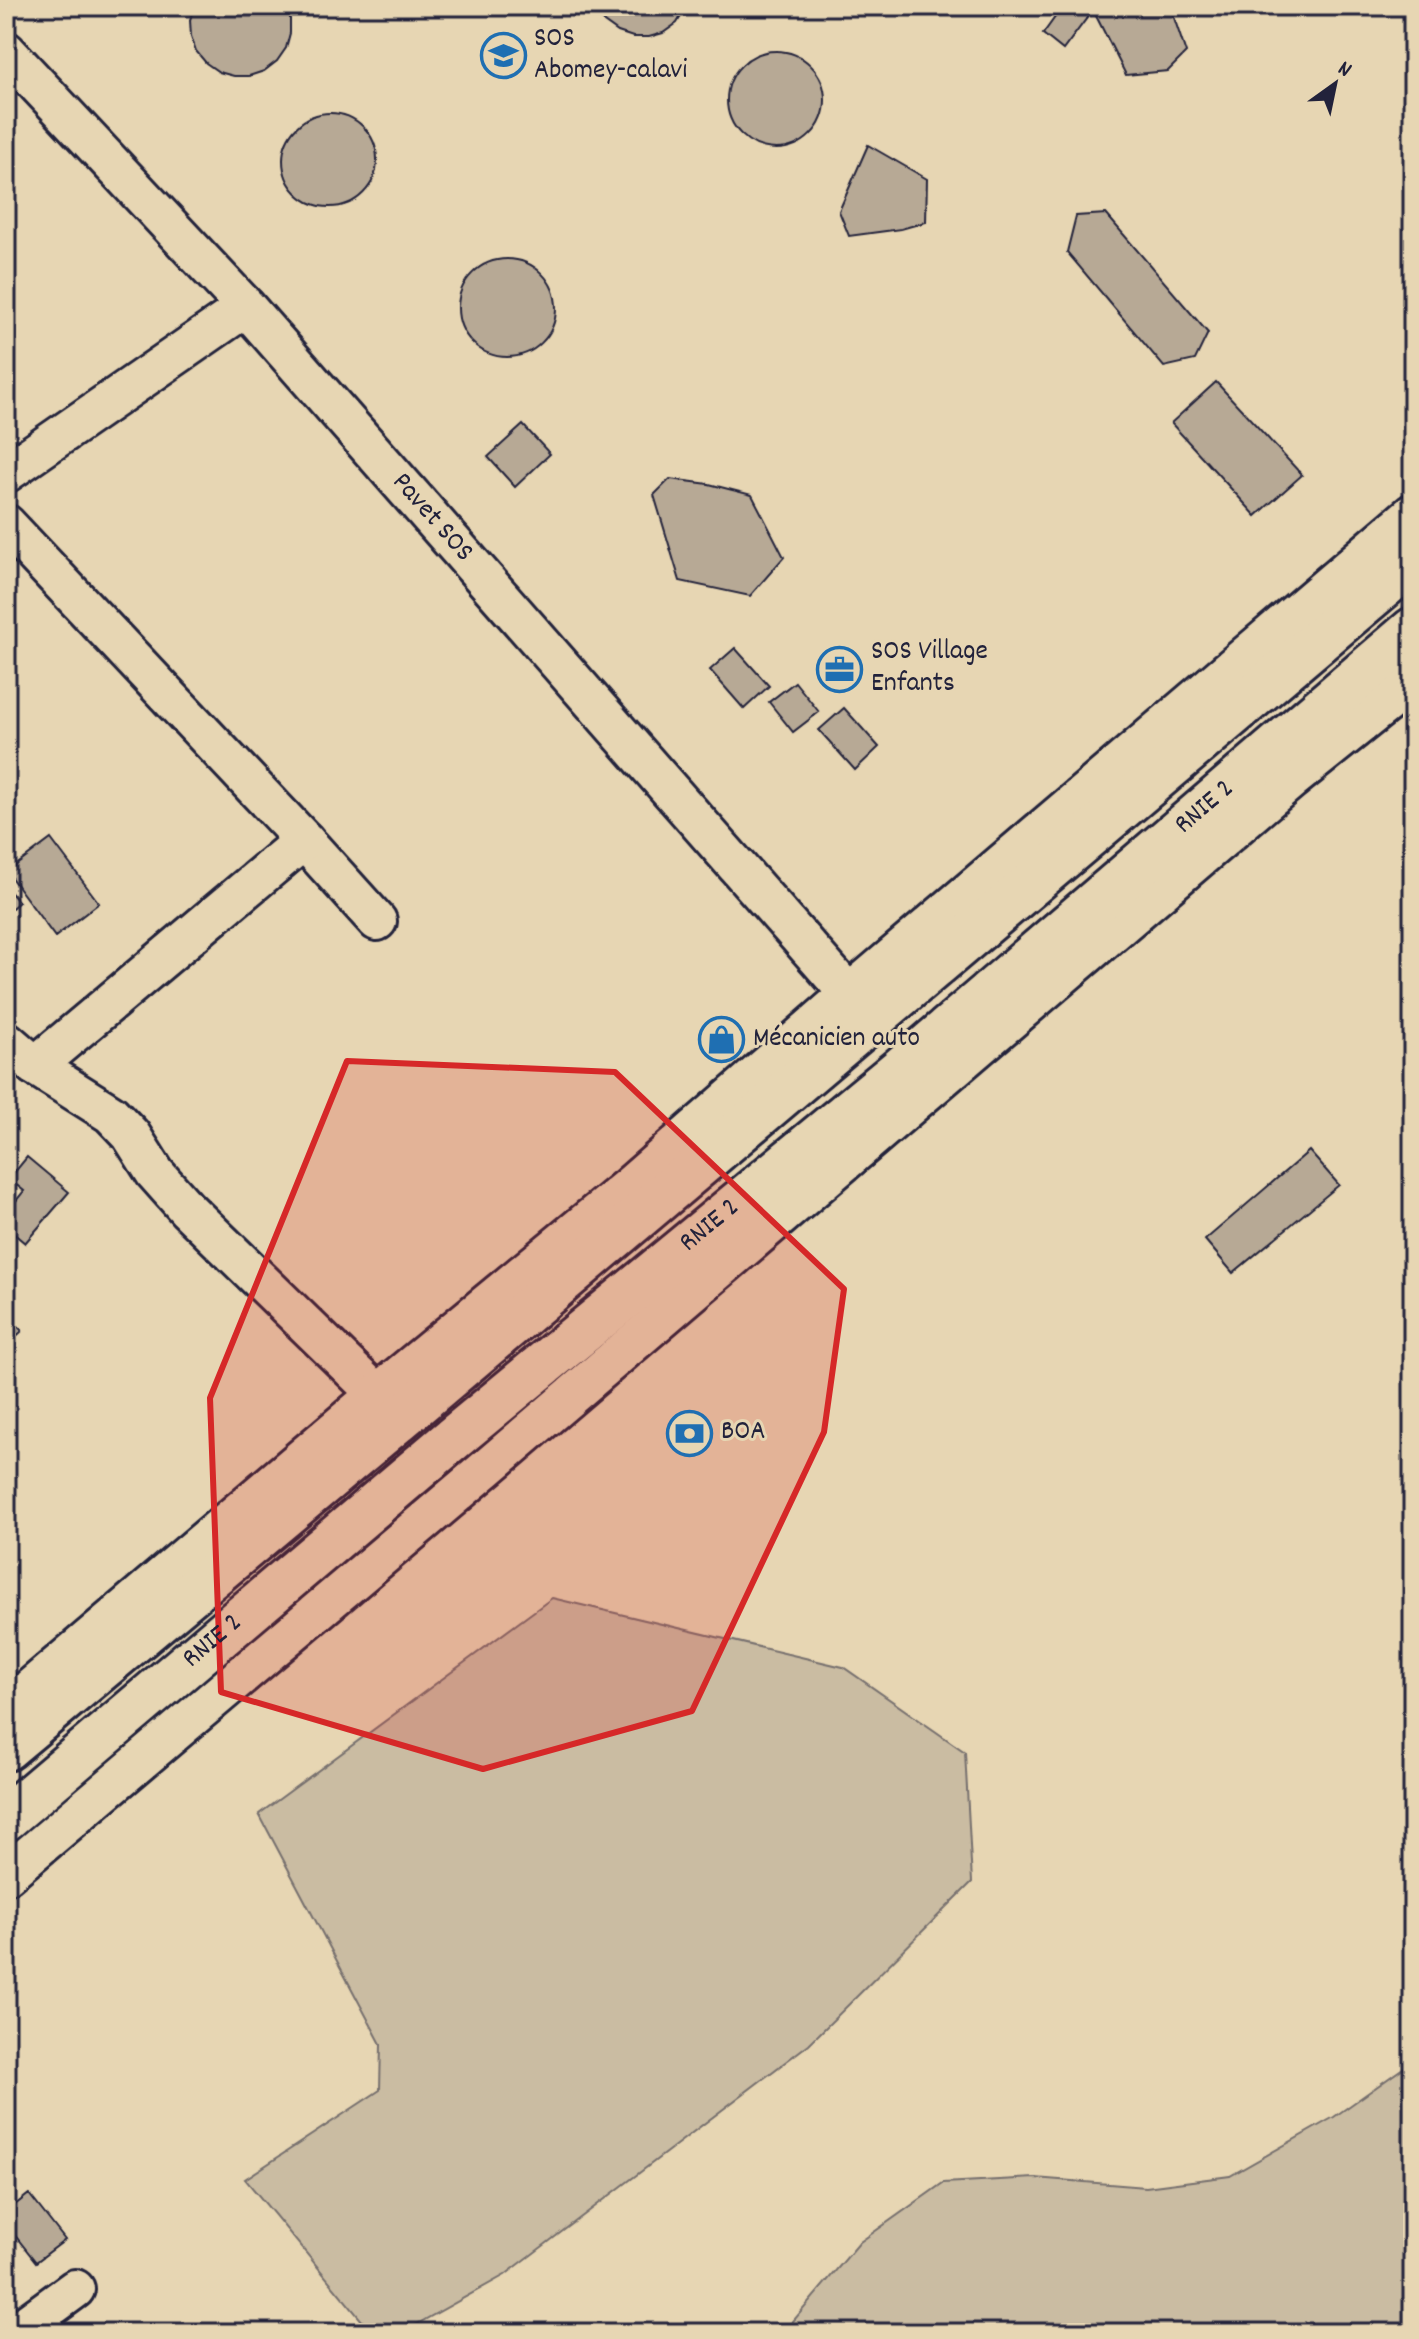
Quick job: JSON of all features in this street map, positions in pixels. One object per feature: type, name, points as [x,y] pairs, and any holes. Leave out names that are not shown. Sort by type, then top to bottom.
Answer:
[{"type":"highway","name":"RNIE 2","points":[[6,1748],[1413,561]]},
{"type":"highway","name":"RNIE 2","points":[[6,1818],[449,1442],[900,1070],[1413,630]]},
{"type":"street","name":"Pavet SOS","points":[[6,51],[246,307],[849,994]]},
{"type":"street","points":[[6,473],[246,307]]},
{"type":"street","points":[[6,1709],[377,1394],[627,1188],[849,994],[1413,513]]},
{"type":"street","points":[[6,524],[377,921]]},
{"type":"street","points":[[6,1875],[1291,780],[1413,682]]},
{"type":"street","points":[[35,1066],[304,840]]},
{"type":"street","points":[[6,1041],[35,1066],[111,1114],[131,1135],[155,1173],[187,1209],[377,1394]]},
{"type":"street","points":[[15,2333],[75,2289]]},
{"type":"highlighted area","points":[[347,1061],[615,1072],[844,1289],[824,1432],[692,1711],[483,1769],[221,1692],[210,1398]]},
{"type":"shaded area","points":[[552,1598],[843,1667],[965,1752],[972,1882],[809,2044],[505,2275],[401,2333],[372,2333],[245,2179],[380,2090],[381,2044],[259,1814]]},
{"type":"shaded area","points":[[1413,2061],[1413,2333],[783,2333],[860,2242],[943,2183],[1035,2178],[1146,2187],[1230,2176],[1334,2117]]},
{"type":"building","points":[[194,6],[285,6],[290,17],[286,48],[277,61],[264,71],[249,76],[219,72],[196,51],[190,20]]},
{"type":"building","points":[[595,6],[687,6],[677,23],[663,33],[633,37],[618,32],[604,22]]},
{"type":"building","points":[[1063,6],[1170,6],[1186,53],[1168,71],[1126,75],[1093,10],[1063,50],[1043,34]]},
{"type":"building","points":[[776,51],[795,55],[811,65],[821,81],[825,100],[821,119],[811,135],[795,145],[776,149],[757,145],[741,135],[731,119],[727,100],[731,81],[741,65],[757,55]]},
{"type":"building","points":[[330,113],[348,116],[363,127],[374,142],[377,160],[374,178],[363,193],[348,204],[330,207],[312,204],[297,193],[286,178],[283,160],[286,142],[297,127],[312,116]]},
{"type":"building","points":[[868,145],[927,179],[926,222],[901,229],[849,236],[839,211]]},
{"type":"building","points":[[1106,214],[1208,333],[1195,360],[1164,367],[1067,252],[1076,216]]},
{"type":"building","points":[[507,259],[526,263],[542,273],[552,289],[556,308],[552,327],[542,343],[526,353],[507,357],[488,353],[472,343],[462,327],[458,308],[462,289],[472,273],[488,263]]},
{"type":"building","points":[[1216,382],[1302,475],[1256,516],[1171,423]]},
{"type":"building","points":[[523,425],[550,454],[515,487],[488,457]]},
{"type":"building","points":[[670,479],[709,484],[752,495],[784,557],[750,596],[680,581],[654,495]]},
{"type":"building","points":[[735,648],[769,686],[744,709],[710,670]]},
{"type":"building","points":[[795,682],[819,712],[793,732],[769,702]]},
{"type":"building","points":[[844,708],[879,747],[855,770],[819,730]]},
{"type":"building","points":[[51,839],[99,903],[55,937],[7,872]]},
{"type":"building","points":[[6,887],[19,902],[6,913]]},
{"type":"building","points":[[1309,1151],[1339,1185],[1233,1273],[1205,1240]]},
{"type":"building","points":[[27,1157],[69,1192],[25,1243],[6,1227],[6,1213],[24,1191],[9,1179]]},
{"type":"building","points":[[6,1313],[22,1331],[6,1346]]},
{"type":"building","points":[[29,2194],[65,2240],[36,2262],[6,2224],[6,2212]]},
{"type":"place","name":"SOS Abomey-calavi","points":[[503,56]]},
{"type":"place","name":"SOS Village Enfants","points":[[840,669]]},
{"type":"place","name":"Mécanicien auto","points":[[722,1040]]},
{"type":"place","name":"BOA","points":[[690,1433]]}]
